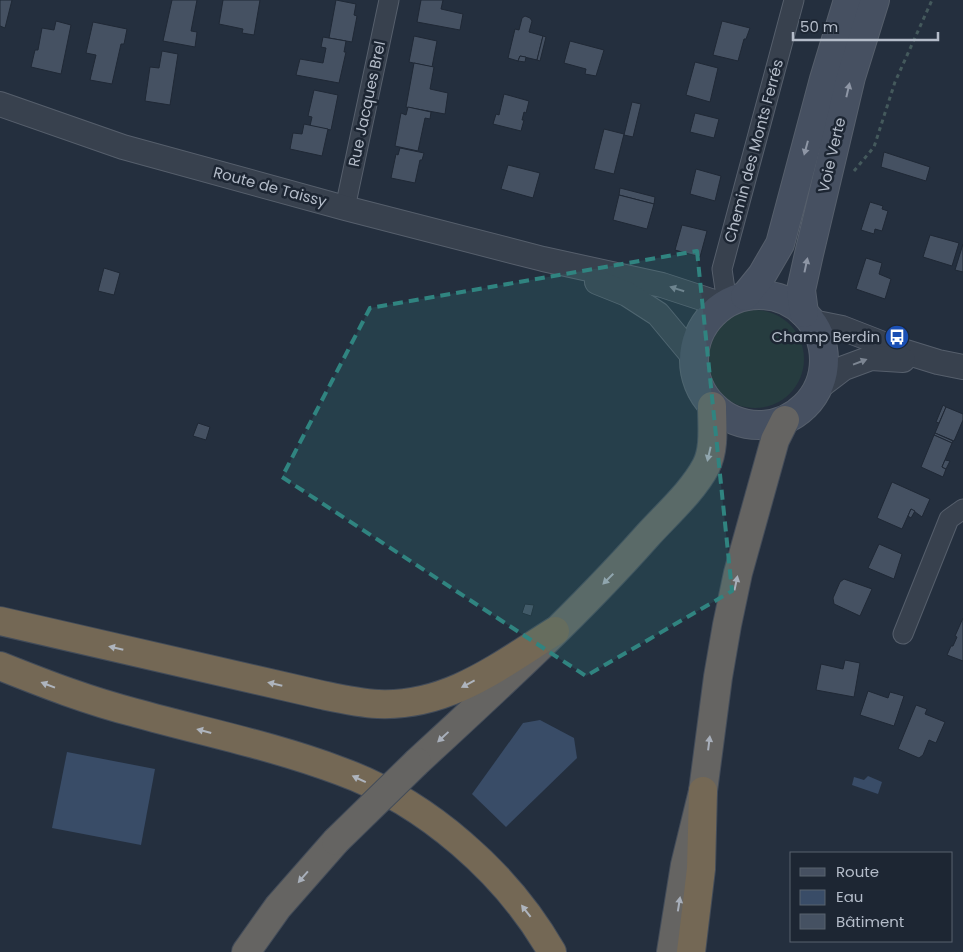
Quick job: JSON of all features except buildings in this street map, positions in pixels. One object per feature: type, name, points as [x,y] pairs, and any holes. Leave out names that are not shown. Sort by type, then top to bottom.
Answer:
[{"type":"highway","points":[[246,952],[278,907],[336,841],[616,571],[699,478],[709,458],[711,449],[712,406]]},
{"type":"highway","points":[[691,952],[701,869],[703,791],[718,677],[738,573],[775,440],[785,420]]},
{"type":"highway","points":[[0,621],[322,695],[380,704],[434,698],[466,686],[555,631]]},
{"type":"highway","points":[[0,666],[91,700],[269,748],[342,771],[381,790],[423,814],[486,865],[532,919],[552,952]]},
{"type":"highway","points":[[671,952],[685,865],[703,791]]},
{"type":"main road","name":"Voie Verte","points":[[732,301],[762,275],[780,244],[824,79],[848,0]]},
{"type":"main road","name":"Voie Verte","points":[[808,317],[801,290],[851,77],[876,0]]},
{"type":"main road","points":[[766,295],[787,301],[808,317],[820,337],[824,353],[824,370],[819,387],[799,412],[785,420],[770,425],[754,426],[724,416],[712,406],[701,391],[695,374],[694,356],[696,341],[702,327],[711,315],[732,301],[766,295]]},
{"type":"street","name":"Rue Jacques Brel","points":[[346,208],[389,0]]},
{"type":"street","name":"Chemin des Monts Ferrés","points":[[732,301],[722,269],[794,0]]},
{"type":"street","name":"Route de Taissy","points":[[0,104],[123,147],[346,208],[543,259],[732,301]]},
{"type":"street","name":"Route de Taissy","points":[[543,259],[627,294],[658,314],[694,356]]},
{"type":"street","points":[[808,317],[876,342],[938,362],[963,367]]},
{"type":"street","points":[[819,387],[844,368],[871,358],[938,362]]},
{"type":"street","points":[[903,634],[949,519],[963,509]]},
{"type":"path","points":[[825,185],[846,180],[874,147],[895,82],[932,0]]},
{"type":"highlighted area","points":[[697,251],[732,591],[586,676],[282,477],[370,308]]},
{"type":"green space","points":[[755,310],[774,314],[790,324],[800,340],[804,359],[800,378],[790,394],[774,404],[755,408],[736,404],[720,394],[710,378],[706,359],[710,340],[720,324],[736,314]]},
{"type":"water","points":[[540,720],[574,738],[577,758],[506,827],[472,794],[523,723]]},
{"type":"water","points":[[67,752],[155,769],[141,845],[52,828]]},
{"type":"water","points":[[868,776],[882,782],[878,794],[852,785],[854,777],[864,780]]},
{"type":"place","name":"Champ Berdin","points":[[897,337]]}]
